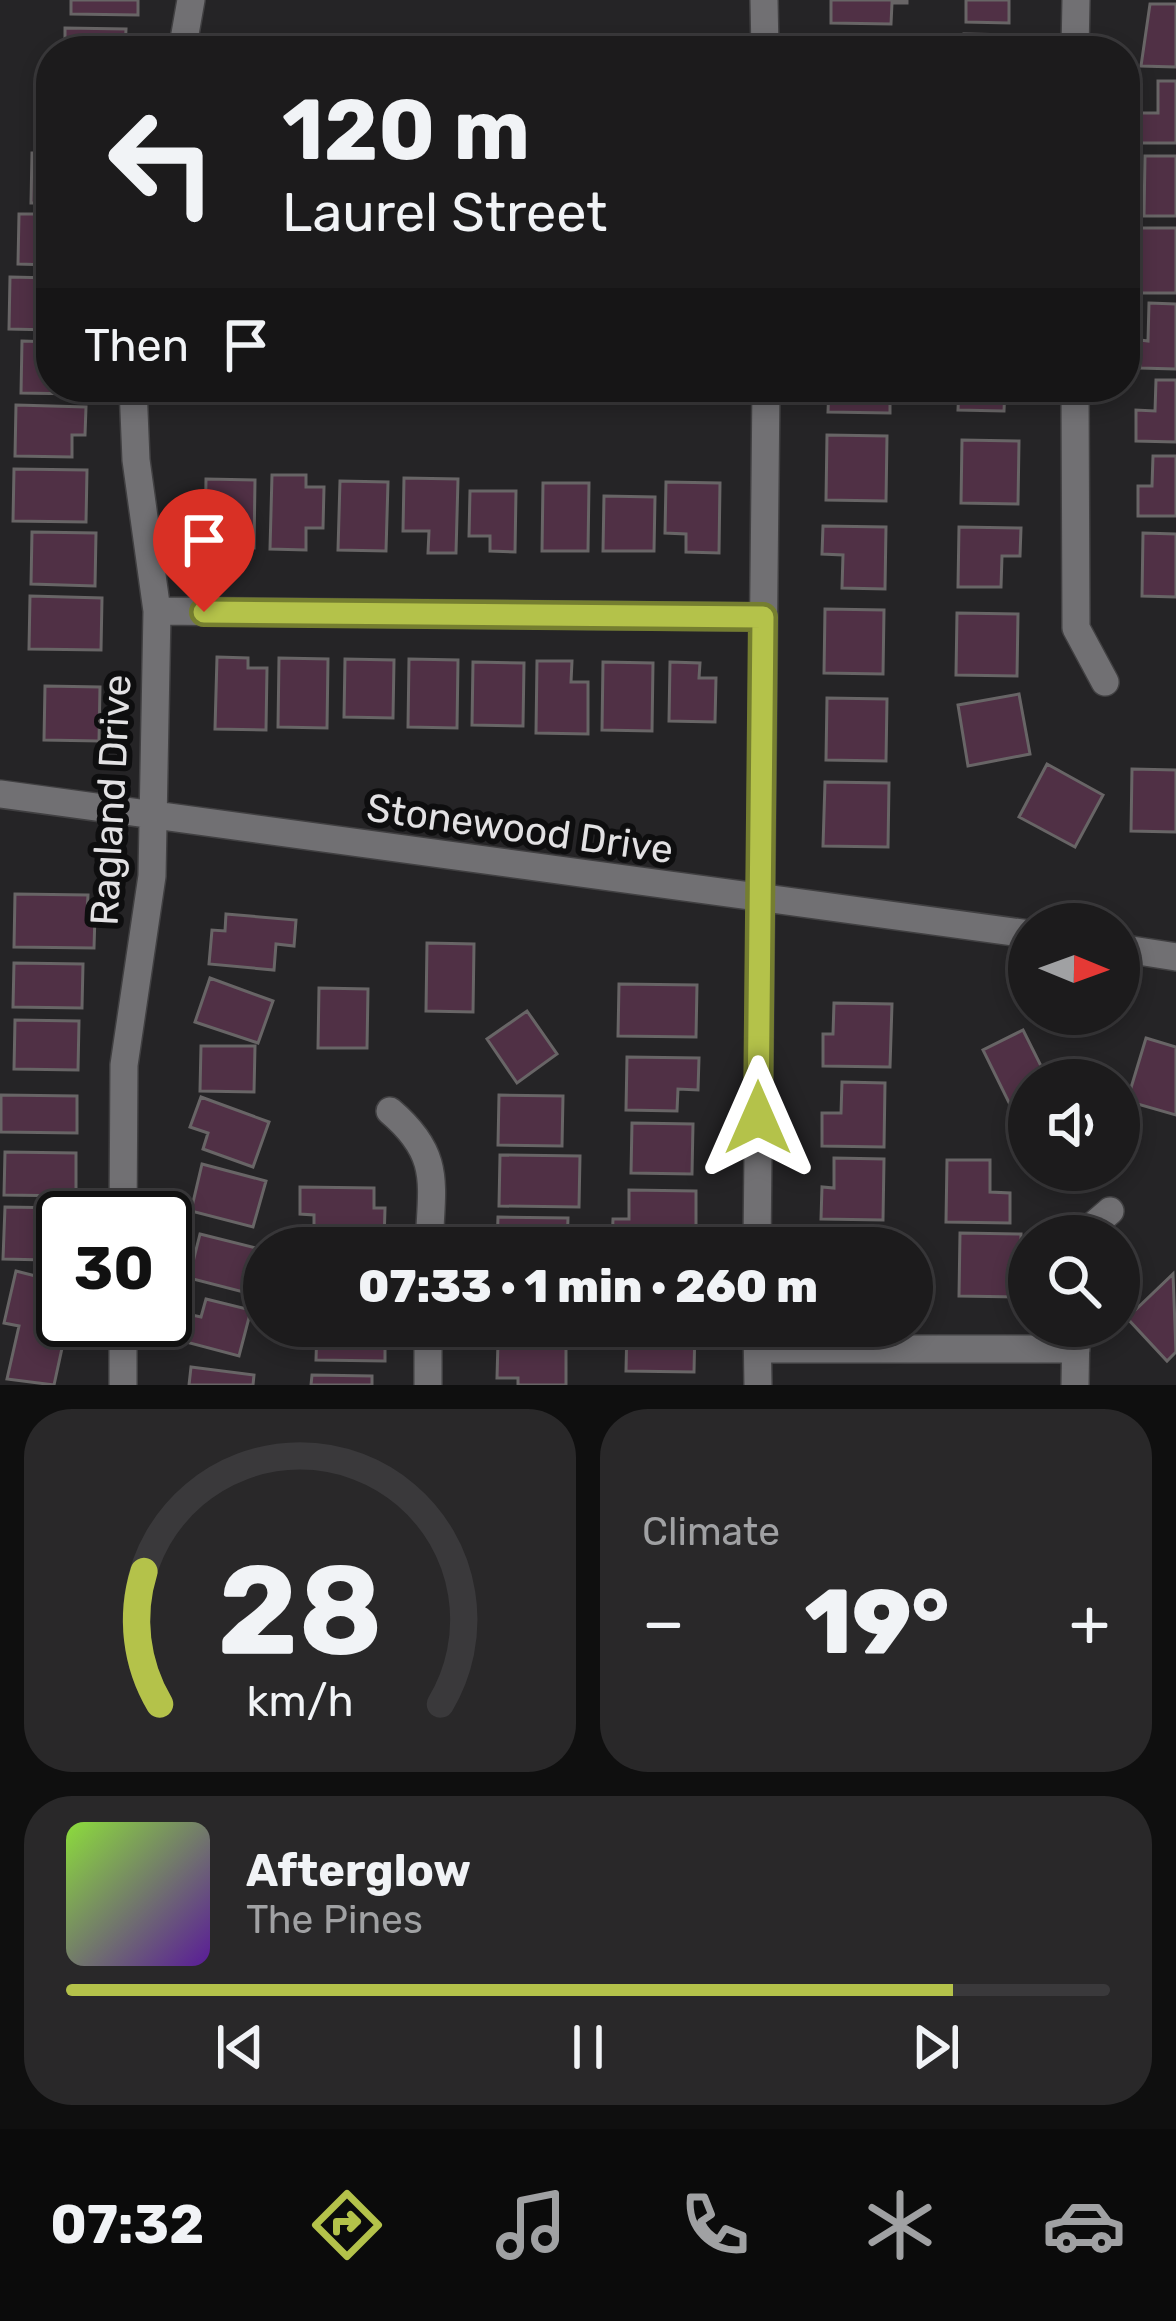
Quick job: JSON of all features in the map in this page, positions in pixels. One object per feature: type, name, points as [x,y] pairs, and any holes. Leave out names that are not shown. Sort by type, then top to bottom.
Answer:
[{"type":"street","points":[[185,36],[191,0]]},
{"type":"street","points":[[764,0],[765,36]]},
{"type":"street","points":[[1075,36],[1076,0]]},
{"type":"street","name":"Ragland Drive","points":[[124,1191],[124,1065],[152,876],[158,611],[136,460],[134,402]]},
{"type":"street","points":[[758,1227],[766,402]]},
{"type":"street","points":[[1075,402],[1076,628],[1105,682]]},
{"type":"street","points":[[158,611],[763,617]]},
{"type":"street","name":"Stonewood Drive","points":[[0,794],[1008,931]]},
{"type":"street","points":[[1140,951],[1176,957]]},
{"type":"street","points":[[390,1112],[417,1133],[433,1164],[430,1227]]},
{"type":"street","points":[[1105,1215],[1110,1211]]},
{"type":"street","points":[[933,1338],[1008,1338]]},
{"type":"street","points":[[123,1347],[123,1385]]},
{"type":"street","points":[[428,1347],[428,1385]]},
{"type":"street","points":[[758,1347],[758,1385]]},
{"type":"street","points":[[1075,1385],[1076,1347]]},
{"type":"building","points":[[71,0],[138,0],[138,15],[71,14]]},
{"type":"building","points":[[831,0],[907,3],[892,3],[891,24],[831,23]]},
{"type":"building","points":[[966,0],[1009,0],[1009,23],[966,22]]},
{"type":"building","points":[[1150,4],[1176,4],[1176,67],[1141,66]]},
{"type":"building","points":[[65,28],[126,29],[126,36],[65,36]]},
{"type":"building","points":[[1158,81],[1176,81],[1176,143],[1141,143],[1141,113],[1158,113]]},
{"type":"building","points":[[32,153],[36,153],[36,203],[31,203]]},
{"type":"building","points":[[1145,156],[1176,156],[1176,216],[1144,216]]},
{"type":"building","points":[[19,214],[36,214],[36,265],[18,264]]},
{"type":"building","points":[[1141,228],[1176,228],[1176,293],[1140,293]]},
{"type":"building","points":[[10,277],[36,278],[36,330],[9,329]]},
{"type":"building","points":[[1149,303],[1176,304],[1176,369],[1140,368],[1140,340],[1148,341]]},
{"type":"building","points":[[22,341],[36,341],[36,393],[21,393]]},
{"type":"building","points":[[1156,380],[1176,380],[1176,442],[1136,441],[1136,410],[1155,411]]},
{"type":"building","points":[[828,402],[890,402],[890,413],[828,412]]},
{"type":"building","points":[[958,402],[1004,402],[1004,411],[958,410]]},
{"type":"building","points":[[16,405],[86,407],[85,435],[72,435],[72,457],[15,456]]},
{"type":"building","points":[[827,435],[887,436],[886,501],[826,500]]},
{"type":"building","points":[[962,440],[1019,441],[1018,504],[961,503]]},
{"type":"building","points":[[1153,456],[1176,456],[1176,516],[1138,516],[1138,486],[1152,486]]},
{"type":"building","points":[[14,469],[87,470],[86,522],[13,521]]},
{"type":"building","points":[[272,475],[306,475],[306,487],[324,487],[323,528],[306,528],[306,550],[270,549]]},
{"type":"building","points":[[404,478],[458,479],[456,553],[428,553],[429,531],[403,531]]},
{"type":"building","points":[[206,479],[255,480],[254,548],[205,547]]},
{"type":"building","points":[[340,481],[388,482],[386,551],[338,550]]},
{"type":"building","points":[[666,482],[720,483],[719,553],[686,552],[686,534],[665,533]]},
{"type":"building","points":[[543,483],[589,483],[588,551],[542,551]]},
{"type":"building","points":[[470,491],[516,491],[515,552],[490,551],[490,536],[469,536]]},
{"type":"building","points":[[604,496],[655,497],[654,551],[603,551]]},
{"type":"building","points":[[823,526],[886,527],[885,589],[842,588],[843,555],[822,554]]},
{"type":"building","points":[[959,527],[1021,528],[1020,556],[1002,556],[1001,587],[958,587]]},
{"type":"building","points":[[32,532],[96,533],[95,586],[31,584]]},
{"type":"building","points":[[1143,533],[1176,534],[1176,597],[1142,596]]},
{"type":"building","points":[[30,596],[102,598],[101,650],[29,649]]},
{"type":"building","points":[[825,609],[884,610],[883,674],[824,673]]},
{"type":"building","points":[[957,613],[1018,614],[1017,676],[956,675]]},
{"type":"building","points":[[217,657],[248,658],[248,668],[267,668],[266,730],[215,729]]},
{"type":"building","points":[[279,658],[328,659],[327,728],[278,727]]},
{"type":"building","points":[[345,659],[394,660],[393,718],[344,717]]},
{"type":"building","points":[[409,659],[458,660],[457,728],[408,727]]},
{"type":"building","points":[[537,661],[572,661],[571,682],[588,682],[588,734],[536,733]]},
{"type":"building","points":[[473,662],[524,663],[523,726],[472,725]]},
{"type":"building","points":[[603,662],[653,663],[652,731],[602,730]]},
{"type":"building","points":[[670,662],[700,663],[699,678],[716,678],[715,722],[669,721]]},
{"type":"building","points":[[45,686],[100,687],[99,741],[44,740]]},
{"type":"building","points":[[1019,694],[1030,754],[968,766],[958,705]]},
{"type":"building","points":[[827,698],[887,699],[886,761],[826,760]]},
{"type":"building","points":[[1047,764],[1103,795],[1075,847],[1019,817]]},
{"type":"building","points":[[1132,769],[1176,770],[1176,832],[1131,831]]},
{"type":"building","points":[[825,782],[889,783],[888,847],[823,846]]},
{"type":"building","points":[[15,894],[88,895],[87,914],[95,915],[94,948],[14,947]]},
{"type":"building","points":[[226,914],[296,920],[294,946],[276,944],[274,970],[209,964],[212,930],[225,931]]},
{"type":"building","points":[[427,943],[474,944],[473,1012],[426,1011]]},
{"type":"building","points":[[14,963],[83,964],[82,1008],[13,1007]]},
{"type":"building","points":[[210,978],[273,1001],[258,1043],[195,1022]]},
{"type":"building","points":[[619,984],[697,985],[696,1037],[618,1036]]},
{"type":"building","points":[[319,988],[368,989],[367,1048],[318,1048]]},
{"type":"building","points":[[834,1003],[892,1004],[890,1067],[823,1066],[823,1034],[833,1034]]},
{"type":"building","points":[[527,1011],[557,1054],[517,1083],[487,1039]]},
{"type":"building","points":[[15,1020],[79,1021],[78,1070],[14,1069]]},
{"type":"building","points":[[1013,1035],[1026,1035],[1038,1059],[1008,1059],[1008,1101],[983,1050]]},
{"type":"building","points":[[1146,1038],[1176,1047],[1176,1115],[1140,1105],[1140,1059]]},
{"type":"building","points":[[201,1046],[255,1046],[254,1092],[200,1091]]},
{"type":"building","points":[[627,1057],[699,1058],[698,1090],[678,1089],[677,1111],[626,1110]]},
{"type":"building","points":[[842,1082],[885,1083],[884,1147],[822,1146],[822,1113],[841,1113]]},
{"type":"building","points":[[1,1095],[77,1096],[77,1133],[1,1132]]},
{"type":"building","points":[[499,1095],[563,1096],[562,1146],[498,1145]]},
{"type":"building","points":[[201,1097],[269,1122],[253,1167],[203,1149],[208,1133],[190,1127]]},
{"type":"building","points":[[632,1123],[693,1124],[692,1174],[631,1173]]},
{"type":"building","points":[[5,1152],[76,1153],[76,1191],[4,1195]]},
{"type":"building","points":[[500,1155],[580,1156],[579,1207],[499,1206]]},
{"type":"building","points":[[834,1158],[884,1159],[883,1220],[821,1219],[822,1187],[834,1188]]},
{"type":"building","points":[[947,1160],[990,1160],[990,1192],[1010,1193],[1008,1223],[946,1222]]},
{"type":"building","points":[[202,1164],[266,1181],[253,1227],[192,1211]]},
{"type":"building","points":[[300,1187],[374,1188],[374,1208],[385,1208],[384,1227],[314,1227],[314,1215],[300,1214]]},
{"type":"building","points":[[629,1190],[696,1191],[696,1227],[613,1227],[613,1219],[629,1219]]},
{"type":"building","points":[[5,1207],[36,1208],[36,1260],[3,1259]]},
{"type":"building","points":[[498,1217],[568,1218],[568,1227],[498,1227]]},
{"type":"building","points":[[960,1233],[1008,1234],[1008,1297],[959,1296]]},
{"type":"building","points":[[200,1234],[243,1245],[243,1292],[192,1279]]},
{"type":"building","points":[[16,1271],[36,1276],[36,1347],[62,1347],[54,1385],[7,1379],[19,1326],[4,1323]]},
{"type":"building","points":[[1173,1274],[1176,1352],[1167,1361],[1140,1332],[1140,1306]]},
{"type":"building","points":[[206,1299],[243,1308],[239,1356],[192,1344],[192,1315],[201,1317]]},
{"type":"building","points":[[316,1347],[385,1347],[385,1361],[316,1360]]},
{"type":"building","points":[[498,1347],[566,1347],[566,1385],[518,1385],[518,1378],[497,1378]]},
{"type":"building","points":[[627,1347],[695,1347],[694,1372],[626,1371]]},
{"type":"building","points":[[191,1367],[254,1375],[253,1385],[189,1385]]},
{"type":"building","points":[[312,1375],[372,1376],[372,1385],[311,1385]]},
{"type":"route","points":[[204,612],[763,617],[758,1118]]}]
